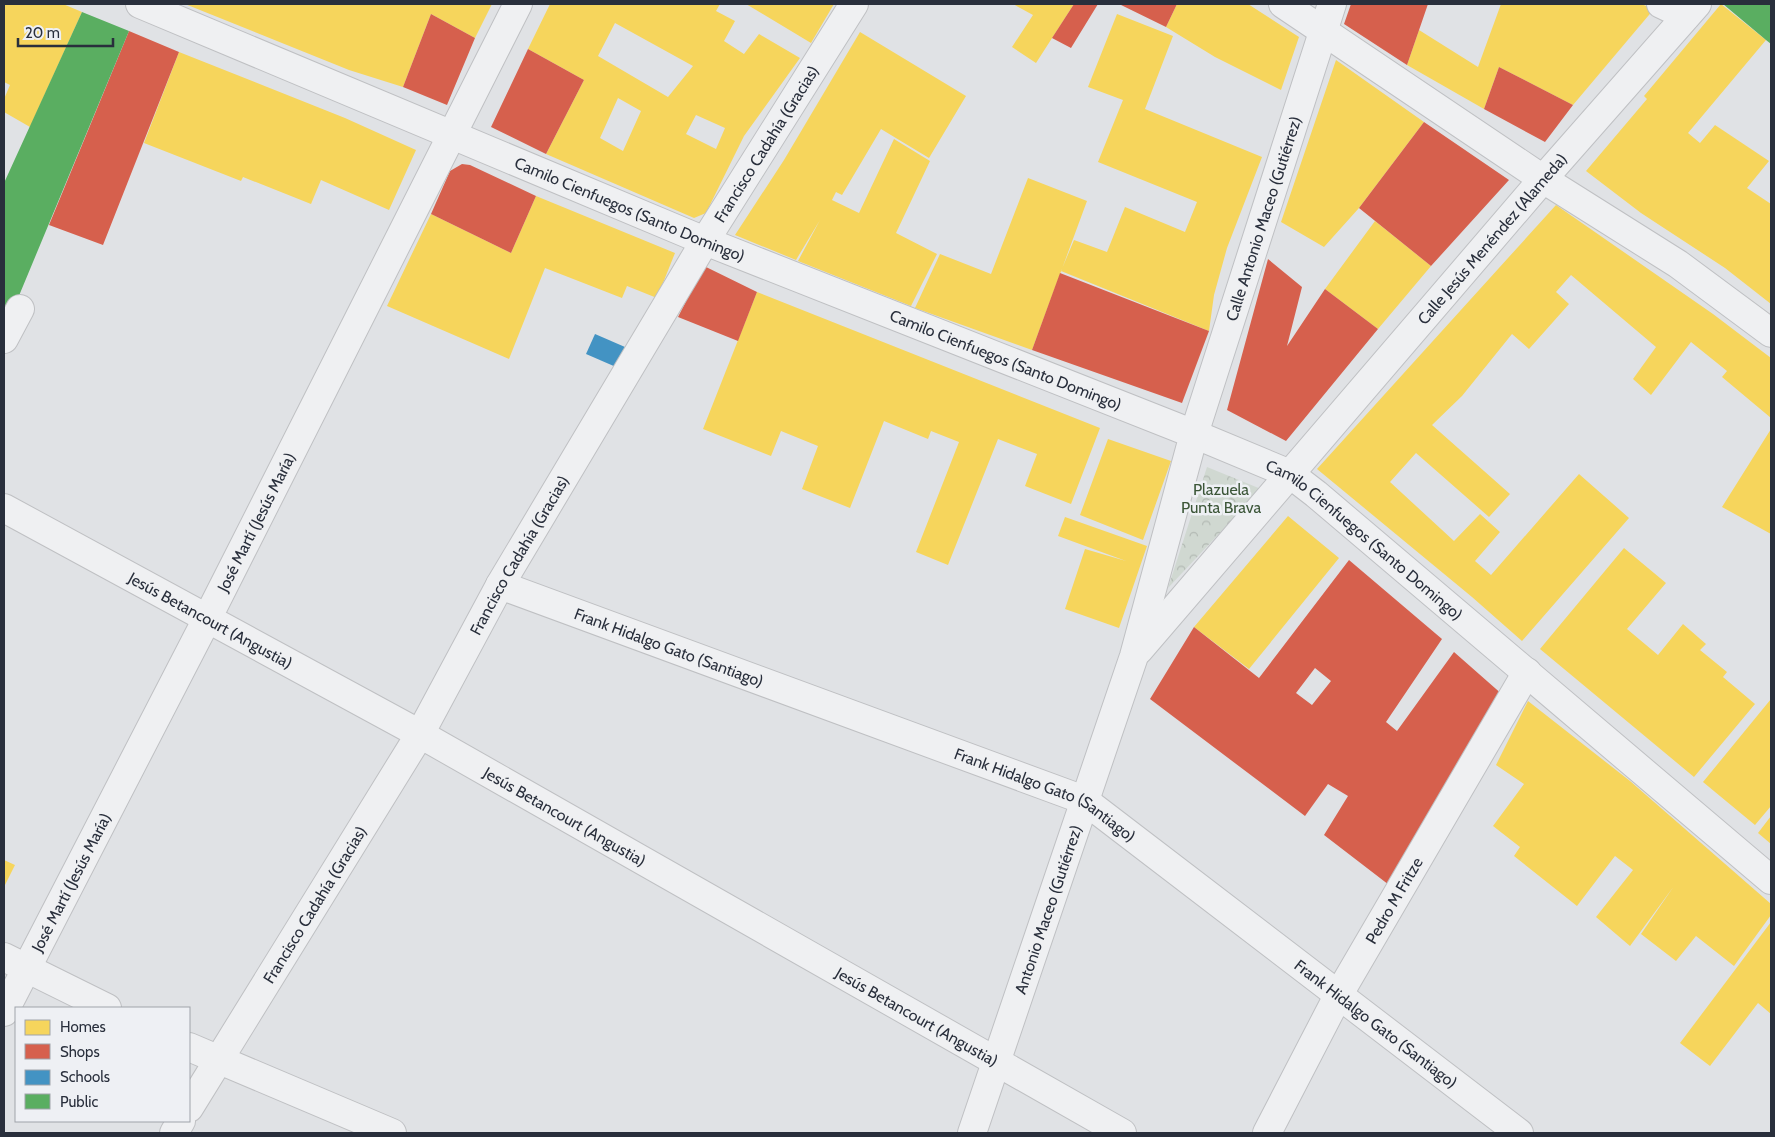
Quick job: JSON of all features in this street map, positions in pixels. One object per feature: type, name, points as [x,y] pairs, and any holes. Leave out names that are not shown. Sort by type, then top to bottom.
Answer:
[{"type":"street","name":"Camilo Cienfuegos (Santo Domingo)","points":[[140,4],[450,136],[705,241],[1194,434],[1290,474],[1527,672],[1771,880]]},
{"type":"street","name":"José Martí (Jesús María)","points":[[4,1012],[14,963],[208,617],[518,4]]},
{"type":"street","name":"Francisco Cadahía (Gracias)","points":[[190,1106],[420,734],[500,585],[705,241],[854,4]]},
{"type":"street","points":[[1283,4],[1544,179],[1678,264],[1771,333]]},
{"type":"street","name":"Calle Antonio Maceo (Gutiérrez)","points":[[1134,656],[1194,434],[1332,4]]},
{"type":"street","points":[[1661,4],[1692,10]]},
{"type":"street","name":"Calle Jesús Menéndez (Alameda)","points":[[1134,656],[1544,179],[1692,10]]},
{"type":"street","points":[[4,338],[20,310]]},
{"type":"street","name":"Jesús Betancourt (Angustia)","points":[[4,508],[208,617],[420,734],[1122,1133]]},
{"type":"street","name":"Frank Hidalgo Gato (Santiago)","points":[[500,585],[1084,800],[1519,1133]]},
{"type":"street","name":"Antonio Maceo (Gutiérrez)","points":[[972,1133],[1134,656]]},
{"type":"street","name":"Pedro M Fritze","points":[[1267,1133],[1339,994],[1527,672]]},
{"type":"street","points":[[14,963],[105,1007]]},
{"type":"street","points":[[190,1047],[218,1061],[392,1133]]},
{"type":"street","points":[[174,1133],[180,1122]]},
{"type":"green space","name":"Plazuela Punta Brava","points":[[1207,467],[1261,489],[1168,588]]},
{"type":"building: Homes","points":[[4,4],[63,4],[82,12],[30,127],[4,112],[4,99],[10,85],[4,82]]},
{"type":"building: Homes","points":[[185,4],[492,4],[475,38],[431,14],[403,87],[349,70]]},
{"type":"building: Homes","points":[[550,4],[720,4],[716,11],[735,21],[724,41],[744,54],[759,34],[800,58],[744,136],[706,213],[694,218],[546,154],[584,80],[528,49]],"holes":[[[615,23],[693,66],[668,97],[598,56]],[[618,98],[641,111],[623,151],[600,138]],[[696,115],[725,128],[716,149],[686,134]]]},
{"type":"building: Homes","points":[[746,4],[834,4],[811,43]]},
{"type":"building: Homes","points":[[1013,4],[1074,4],[1036,63],[1012,47],[1033,15]]},
{"type":"building: Homes","points":[[1177,4],[1248,4],[1299,37],[1281,90],[1215,57],[1166,27]]},
{"type":"building: Homes","points":[[1501,4],[1641,4],[1654,9],[1573,105],[1499,67],[1484,109],[1407,65],[1419,30],[1478,67]]},
{"type":"building: Homes","points":[[1721,4],[1766,40],[1688,133],[1700,143],[1715,125],[1769,161],[1747,188],[1771,204],[1771,304],[1725,268],[1641,213],[1586,171],[1647,99],[1644,96]]},
{"type":"building: Homes","points":[[1117,14],[1173,36],[1145,109],[1262,157],[1227,248],[1214,295],[1209,331],[1061,271],[1074,240],[1107,252],[1125,207],[1185,232],[1197,202],[1098,162],[1123,100],[1088,87]]},
{"type":"building: Homes","points":[[860,32],[966,96],[929,158],[881,129],[842,195],[836,192],[832,200],[859,213],[894,139],[930,161],[896,233],[937,254],[911,306],[798,261],[820,220],[796,260],[735,235],[784,160]]},
{"type":"building: Homes","points":[[179,52],[345,118],[416,150],[389,210],[321,180],[311,204],[243,177],[241,181],[144,143]]},
{"type":"building: Homes","points":[[1336,60],[1424,122],[1359,208],[1324,247],[1281,222]]},
{"type":"building: Homes","points":[[1028,178],[1087,201],[1032,350],[915,308],[940,254],[991,274]]},
{"type":"building: Homes","points":[[536,196],[675,253],[657,298],[627,286],[622,298],[545,268],[509,359],[387,306],[431,214],[511,253]]},
{"type":"building: Homes","points":[[1556,205],[1713,314],[1771,358],[1771,418],[1722,377],[1727,371],[1691,342],[1651,395],[1633,379],[1656,347],[1571,275],[1556,292],[1569,304],[1529,349],[1512,334],[1462,396],[1432,425],[1510,494],[1489,517],[1416,453],[1390,482],[1454,541],[1480,514],[1500,532],[1475,561],[1491,575],[1579,474],[1629,518],[1522,641],[1472,597],[1317,469]]},
{"type":"building: Homes","points":[[1375,221],[1431,266],[1378,329],[1325,289]]},
{"type":"building: Homes","points":[[757,292],[1100,428],[1071,504],[1025,486],[1037,454],[998,439],[948,565],[916,552],[959,442],[931,431],[928,439],[884,421],[850,508],[802,489],[818,446],[781,431],[771,456],[703,429]]},
{"type":"building: Homes","points":[[1771,429],[1771,534],[1722,507]]},
{"type":"building: Homes","points":[[1108,439],[1171,461],[1143,540],[1080,515]]},
{"type":"building: Homes","points":[[1288,516],[1339,558],[1249,669],[1194,627]]},
{"type":"building: Homes","points":[[1065,517],[1147,546],[1119,628],[1065,609],[1085,549],[1126,561],[1058,536]]},
{"type":"building: Homes","points":[[1624,548],[1666,583],[1627,629],[1658,655],[1683,624],[1706,644],[1700,650],[1727,672],[1723,677],[1755,704],[1694,777],[1540,649]]},
{"type":"building: Homes","points":[[1771,699],[1771,806],[1755,825],[1703,782]]},
{"type":"building: Homes","points":[[1528,701],[1630,781],[1771,904],[1771,915],[1734,966],[1696,936],[1676,961],[1641,934],[1674,886],[1630,946],[1596,917],[1633,870],[1615,856],[1577,906],[1514,856],[1520,847],[1493,826],[1524,784],[1496,765]]},
{"type":"building: Homes","points":[[1771,816],[1771,844],[1758,833]]},
{"type":"building: Homes","points":[[4,860],[15,865],[4,887]]},
{"type":"building: Homes","points":[[1771,922],[1771,1014],[1758,1003],[1710,1066],[1680,1043]]},
{"type":"building: Shops","points":[[1074,4],[1098,4],[1071,48],[1052,38]]},
{"type":"building: Shops","points":[[1119,4],[1177,4],[1166,27]]},
{"type":"building: Shops","points":[[1351,4],[1428,4],[1407,65],[1344,24]]},
{"type":"building: Shops","points":[[431,14],[475,38],[447,105],[403,87]]},
{"type":"building: Shops","points":[[129,31],[179,52],[103,245],[49,225]]},
{"type":"building: Shops","points":[[528,49],[584,80],[546,154],[491,127]]},
{"type":"building: Shops","points":[[1499,67],[1573,105],[1545,142],[1484,109]]},
{"type":"building: Shops","points":[[1424,122],[1509,180],[1431,266],[1359,208]]},
{"type":"building: Shops","points":[[462,164],[470,165],[536,196],[511,253],[431,214],[450,171]]},
{"type":"building: Shops","points":[[1268,259],[1302,287],[1287,346],[1325,289],[1378,329],[1286,441],[1227,410]]},
{"type":"building: Shops","points":[[704,266],[757,292],[738,341],[678,317]]},
{"type":"building: Shops","points":[[1060,273],[1209,331],[1182,403],[1032,350]]},
{"type":"building: Shops","points":[[1349,560],[1442,639],[1386,722],[1397,731],[1454,652],[1504,696],[1393,888],[1324,835],[1348,796],[1328,784],[1305,816],[1150,699],[1194,627],[1259,678]],"holes":[[[1315,668],[1331,681],[1312,705],[1296,693]]]},
{"type":"building: Schools","points":[[595,334],[625,347],[616,367],[586,354]]},
{"type":"building: Public","points":[[1723,4],[1771,4],[1771,44],[1766,40]]},
{"type":"building: Public","points":[[82,12],[129,31],[6,327],[4,326],[4,183]]}]
